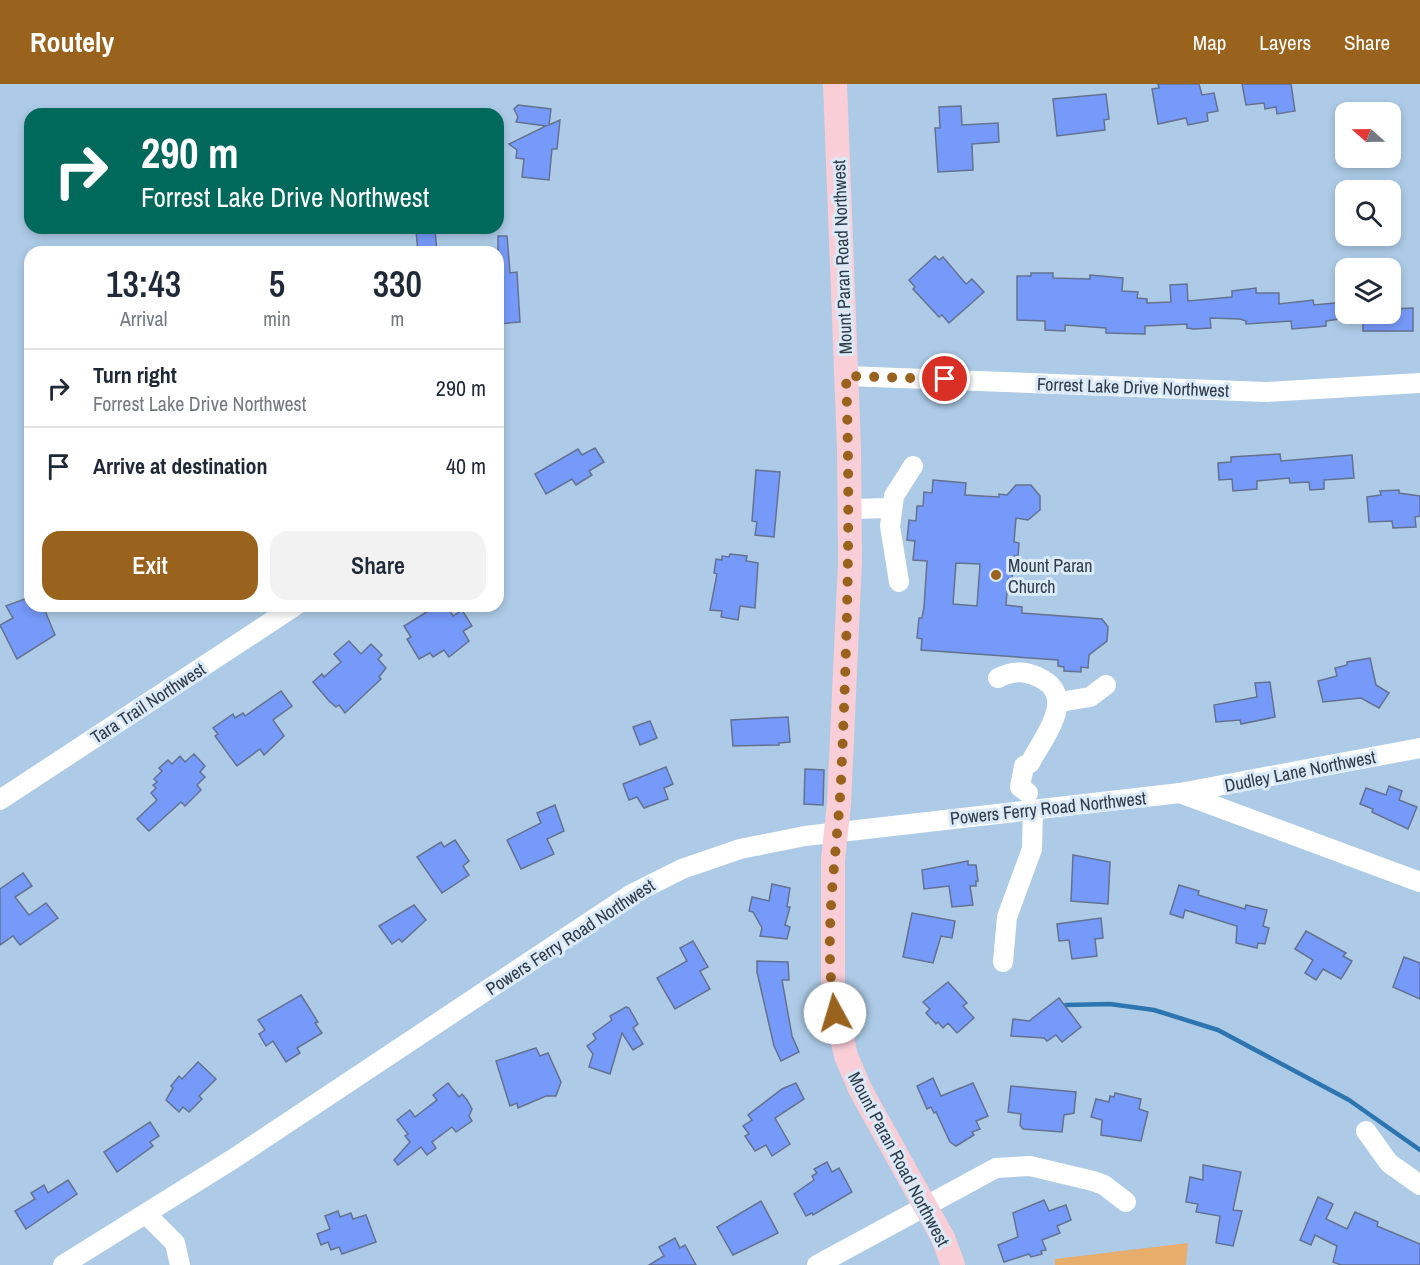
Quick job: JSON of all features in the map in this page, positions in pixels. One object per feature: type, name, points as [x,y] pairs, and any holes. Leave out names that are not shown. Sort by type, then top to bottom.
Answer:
[{"type":"main road","name":"Mount Paran Road Northwest","points":[[835,84],[849,509],[846,673],[837,831],[833,860],[831,969],[837,1028],[846,1056],[861,1090],[943,1238],[953,1265]]},
{"type":"street","name":"Forrest Lake Drive Northwest","points":[[846,376],[1266,392],[1420,383]]},
{"type":"street","points":[[899,582],[890,526],[892,508],[894,496],[913,466]]},
{"type":"street","points":[[849,509],[892,508]]},
{"type":"street","name":"Tara Trail Northwest","points":[[0,800],[287,612]]},
{"type":"street","points":[[998,678],[1021,671],[1031,674],[1052,687],[1060,702],[1057,715],[1030,762],[1024,766],[1020,787],[1030,804],[1032,849],[1006,917],[1003,962]]},
{"type":"street","points":[[1060,702],[1090,697],[1106,685]]},
{"type":"street","name":"Dudley Lane Northwest","points":[[1180,793],[1420,748]]},
{"type":"street","name":"Powers Ferry Road Northwest","points":[[63,1265],[233,1159],[630,895],[682,869],[740,849],[837,831],[1030,804],[1180,793],[1420,882]]},
{"type":"street","points":[[1366,1131],[1389,1163],[1420,1185]]},
{"type":"street","points":[[817,1265],[926,1207],[989,1170],[1015,1166],[1037,1168],[1104,1185],[1126,1202]]},
{"type":"street","points":[[146,1214],[176,1243],[180,1265]]},
{"type":"shaded area","points":[[1188,1243],[1186,1265],[1055,1265],[1055,1259]]},
{"type":"building","points":[[1158,84],[1199,84],[1202,95],[1214,93],[1218,111],[1207,113],[1208,121],[1188,125],[1186,118],[1158,124],[1152,89],[1159,88]]},
{"type":"building","points":[[1242,84],[1291,84],[1295,111],[1277,114],[1276,107],[1265,109],[1264,103],[1246,105]]},
{"type":"building","points":[[1106,94],[1109,119],[1104,120],[1105,130],[1057,136],[1053,99]]},
{"type":"building","points":[[518,105],[551,109],[549,125],[560,120],[557,149],[552,149],[549,180],[522,177],[524,159],[516,158],[517,150],[509,144],[546,126],[516,122],[518,117],[514,109]]},
{"type":"building","points":[[961,106],[962,125],[998,123],[999,142],[972,144],[973,170],[938,172],[935,128],[940,128],[939,107]]},
{"type":"building","points":[[416,234],[435,234],[436,246],[417,246]]},
{"type":"building","points":[[498,236],[507,236],[510,273],[517,272],[520,322],[504,323],[504,246],[498,246]]},
{"type":"building","points":[[935,256],[939,260],[943,257],[966,284],[972,279],[984,292],[949,323],[942,315],[939,317],[913,289],[915,287],[909,280]]},
{"type":"building","points":[[1031,273],[1053,273],[1053,278],[1090,279],[1090,275],[1123,278],[1122,291],[1138,292],[1137,298],[1147,299],[1147,303],[1171,302],[1170,285],[1187,284],[1188,301],[1232,297],[1232,291],[1256,288],[1256,293],[1279,293],[1279,304],[1313,300],[1314,305],[1335,303],[1335,320],[1326,321],[1326,326],[1292,329],[1291,321],[1246,324],[1246,321],[1240,319],[1210,318],[1211,328],[1187,328],[1187,324],[1145,326],[1145,334],[1106,333],[1106,328],[1065,325],[1065,331],[1045,330],[1045,321],[1017,320],[1017,276],[1031,276]]},
{"type":"building","points":[[1413,308],[1413,331],[1363,331],[1363,324],[1401,324],[1401,309]]},
{"type":"building","points":[[595,448],[604,462],[589,471],[592,475],[576,485],[572,479],[546,494],[535,474],[578,449],[582,455]]},
{"type":"building","points":[[1280,454],[1281,461],[1352,455],[1354,478],[1324,480],[1324,489],[1310,490],[1309,482],[1290,483],[1289,478],[1257,481],[1257,489],[1233,491],[1232,479],[1219,480],[1218,463],[1231,462],[1231,457]]},
{"type":"building","points":[[756,470],[780,472],[774,537],[755,535],[757,522],[752,521]]},
{"type":"building","name":"Mount Paran Church","points":[[933,480],[966,483],[965,495],[999,497],[999,494],[1007,495],[1016,485],[1031,485],[1040,496],[1040,510],[1028,520],[1016,518],[1014,542],[1019,543],[1018,556],[1014,556],[1012,580],[1008,579],[1006,605],[1022,607],[1022,613],[1102,619],[1108,627],[1107,641],[1089,655],[1088,668],[1081,667],[1081,672],[1064,671],[1064,667],[1058,666],[1058,660],[921,650],[922,639],[917,638],[919,618],[922,618],[924,607],[927,561],[913,560],[915,541],[907,540],[909,520],[916,521],[917,506],[923,506],[924,492],[932,493]],"holes":[[[956,563],[980,564],[977,606],[953,604]]]},
{"type":"building","points":[[1399,490],[1399,493],[1420,496],[1420,516],[1415,517],[1416,527],[1393,528],[1392,521],[1369,522],[1367,497],[1381,495],[1380,491]]},
{"type":"building","points":[[730,554],[747,556],[746,561],[758,563],[755,608],[740,606],[738,620],[721,617],[722,611],[710,610],[717,574],[714,573],[716,559],[722,560],[722,556],[729,557]]},
{"type":"building","points":[[24,599],[24,612],[45,612],[55,635],[17,659],[0,625],[13,618],[6,606]]},
{"type":"building","points":[[427,612],[451,612],[453,616],[463,612],[472,626],[463,631],[469,641],[449,657],[444,650],[433,657],[430,653],[419,659],[407,639],[411,637],[404,626]]},
{"type":"building","points":[[349,641],[361,654],[371,644],[382,655],[378,659],[386,668],[379,677],[381,679],[345,713],[339,705],[336,707],[329,701],[313,682],[322,674],[324,677],[341,662],[334,654]]},
{"type":"building","points":[[1370,658],[1376,685],[1389,693],[1379,708],[1361,698],[1323,702],[1318,681],[1337,676],[1335,668],[1347,665],[1347,662]]},
{"type":"building","points":[[1270,682],[1275,717],[1241,724],[1240,720],[1216,722],[1214,705],[1257,697],[1255,683]]},
{"type":"building","points":[[281,691],[292,706],[273,720],[284,736],[264,755],[260,749],[237,766],[215,736],[218,734],[213,728],[233,714],[235,718],[243,713],[245,716]]},
{"type":"building","points":[[788,717],[790,742],[779,743],[779,745],[733,746],[731,720]]},
{"type":"building","points":[[650,721],[657,738],[640,745],[633,727]]},
{"type":"building","points":[[194,754],[205,766],[200,772],[205,777],[197,785],[201,790],[185,806],[181,802],[149,831],[137,819],[157,800],[151,793],[156,788],[153,785],[157,782],[154,779],[162,771],[159,768],[168,760],[172,764],[180,756],[185,762]]},
{"type":"building","points":[[666,767],[673,784],[664,788],[668,799],[644,808],[637,797],[629,800],[623,784]]},
{"type":"building","points":[[805,769],[824,770],[823,805],[804,804]]},
{"type":"building","points":[[1389,786],[1402,791],[1399,800],[1417,807],[1408,829],[1360,804],[1366,788],[1386,795]]},
{"type":"building","points":[[555,805],[564,831],[547,839],[554,854],[521,869],[507,840],[541,823],[537,813]]},
{"type":"building","points":[[455,840],[469,861],[463,866],[469,875],[442,893],[417,857],[441,842],[444,847]]},
{"type":"building","points":[[1073,855],[1110,862],[1108,904],[1071,901]]},
{"type":"building","points":[[968,861],[968,865],[976,865],[978,881],[976,881],[976,886],[970,886],[973,905],[952,907],[949,886],[924,889],[922,870]]},
{"type":"building","points":[[23,873],[32,886],[15,897],[29,915],[46,903],[58,918],[20,945],[13,936],[0,945],[0,889]]},
{"type":"building","points":[[772,884],[790,888],[787,907],[790,907],[785,925],[790,927],[787,939],[760,936],[762,928],[753,912],[749,911],[752,897],[769,901]]},
{"type":"building","points":[[1179,885],[1199,891],[1198,895],[1245,909],[1246,905],[1267,910],[1263,926],[1269,928],[1265,944],[1258,943],[1257,948],[1236,943],[1237,926],[1185,910],[1183,918],[1170,914]]},
{"type":"building","points":[[414,905],[426,920],[402,942],[399,939],[392,944],[379,926]]},
{"type":"building","points":[[912,913],[955,921],[952,938],[941,936],[933,963],[903,957]]},
{"type":"building","points":[[1101,918],[1103,938],[1095,939],[1097,956],[1072,959],[1069,940],[1059,941],[1057,924]]},
{"type":"building","points":[[1306,931],[1346,953],[1343,956],[1352,961],[1341,979],[1323,969],[1316,980],[1305,973],[1313,960],[1295,949]]},
{"type":"building","points":[[693,941],[708,967],[700,971],[710,989],[675,1009],[657,978],[687,961],[680,948]]},
{"type":"building","points":[[1404,957],[1420,963],[1420,999],[1393,987]]},
{"type":"building","points":[[757,961],[788,962],[789,980],[782,980],[792,1036],[799,1052],[781,1061],[774,1046],[757,972]]},
{"type":"building","points":[[948,982],[967,1003],[963,1006],[974,1018],[957,1033],[948,1023],[943,1028],[938,1022],[936,1024],[926,1013],[930,1009],[923,1002]]},
{"type":"building","points":[[301,995],[318,1022],[315,1023],[322,1033],[297,1048],[300,1053],[286,1062],[273,1041],[266,1046],[259,1034],[265,1030],[258,1020]]},
{"type":"building","points":[[1059,998],[1081,1027],[1062,1042],[1056,1035],[1047,1041],[1044,1038],[1011,1036],[1013,1019],[1029,1021]]},
{"type":"building","points":[[626,1007],[629,1008],[638,1024],[633,1028],[643,1044],[633,1050],[622,1033],[610,1074],[589,1067],[593,1054],[587,1046],[596,1039],[593,1034],[612,1020],[610,1016]]},
{"type":"building","points":[[536,1048],[540,1056],[548,1053],[561,1082],[556,1096],[546,1096],[518,1108],[517,1103],[510,1106],[496,1061]]},
{"type":"building","points":[[198,1062],[216,1079],[199,1096],[202,1099],[189,1112],[183,1107],[179,1112],[166,1100],[173,1088],[171,1086],[179,1076],[182,1079]]},
{"type":"building","points":[[933,1078],[941,1096],[973,1083],[988,1116],[976,1121],[980,1129],[972,1132],[974,1135],[956,1146],[950,1142],[936,1112],[934,1113],[931,1107],[927,1109],[917,1086]]},
{"type":"building","points":[[448,1083],[459,1097],[462,1094],[467,1100],[472,1109],[469,1116],[472,1121],[456,1132],[452,1127],[432,1142],[436,1148],[427,1155],[421,1147],[398,1165],[394,1160],[410,1142],[405,1136],[408,1134],[397,1120],[410,1110],[415,1117],[437,1100],[433,1095]]},
{"type":"building","points":[[796,1083],[804,1099],[775,1118],[790,1144],[772,1156],[766,1145],[755,1151],[745,1136],[749,1134],[743,1126],[752,1120],[748,1115],[782,1089]]},
{"type":"building","points":[[1011,1086],[1076,1092],[1074,1113],[1064,1115],[1062,1132],[1023,1129],[1020,1125],[1021,1114],[1008,1112]]},
{"type":"building","points":[[1115,1093],[1141,1099],[1139,1109],[1148,1112],[1141,1141],[1101,1135],[1102,1120],[1091,1117],[1096,1099],[1109,1102],[1110,1096],[1114,1097]]},
{"type":"building","points":[[150,1122],[159,1136],[150,1142],[153,1146],[117,1172],[104,1152]]},
{"type":"building","points":[[827,1162],[832,1172],[839,1168],[852,1192],[813,1215],[812,1213],[806,1216],[794,1194],[814,1180],[812,1176],[817,1173],[814,1169]]},
{"type":"building","points":[[1203,1165],[1241,1172],[1233,1210],[1242,1211],[1233,1246],[1216,1243],[1220,1216],[1196,1212],[1198,1204],[1186,1202],[1190,1177],[1203,1180]]},
{"type":"building","points":[[68,1180],[77,1194],[26,1229],[15,1211],[35,1199],[31,1193],[44,1185],[48,1193]]},
{"type":"building","points":[[1318,1197],[1333,1204],[1326,1219],[1347,1229],[1355,1212],[1378,1222],[1377,1226],[1420,1244],[1420,1265],[1341,1265],[1333,1262],[1337,1246],[1315,1235],[1311,1245],[1300,1240]]},
{"type":"building","points":[[1044,1200],[1049,1211],[1066,1205],[1071,1220],[1057,1226],[1060,1233],[1042,1240],[1046,1250],[1041,1251],[1042,1254],[1031,1257],[1029,1254],[1004,1262],[998,1245],[1018,1237],[1013,1213]]},
{"type":"building","points":[[761,1201],[778,1233],[733,1255],[717,1227]]},
{"type":"building","points":[[338,1211],[340,1217],[351,1213],[353,1219],[366,1215],[376,1242],[342,1254],[339,1247],[331,1250],[328,1242],[321,1245],[317,1234],[330,1229],[325,1216]]},
{"type":"building","points":[[675,1238],[680,1248],[685,1245],[696,1265],[649,1265],[664,1256],[659,1247]]},
{"type":"waterway","points":[[1066,1005],[1110,1004],[1154,1010],[1218,1030],[1349,1100],[1420,1150]]},
{"type":"place","name":"Mount Paran Church","points":[[996,575]]},
{"type":"route","points":[[835,1013],[831,969],[833,860],[838,818],[850,561],[846,376],[945,379]]}]
